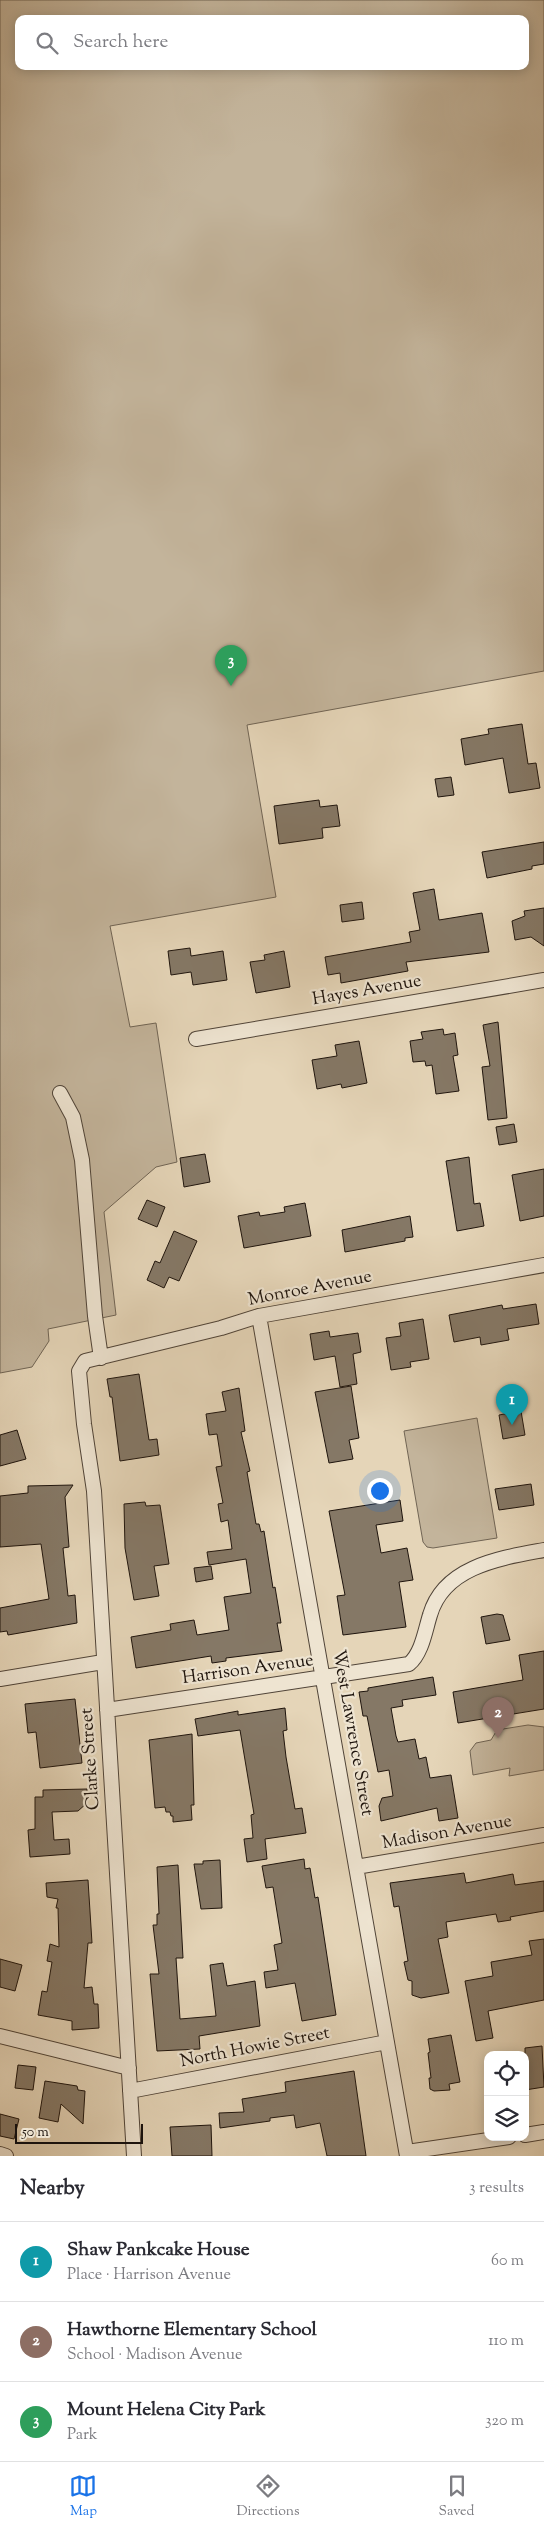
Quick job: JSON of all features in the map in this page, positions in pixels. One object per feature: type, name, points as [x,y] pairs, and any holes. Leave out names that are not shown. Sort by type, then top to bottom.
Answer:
[{"type":"street","name":"Hayes Avenue","points":[[196,1040],[544,980]]},
{"type":"street","points":[[60,1094],[73,1116],[82,1160],[95,1316],[101,1358]]},
{"type":"street","name":"Monroe Avenue","points":[[85,1362],[260,1316],[544,1265]]},
{"type":"street","name":"West Lawrence Street","points":[[260,1316],[407,2154]]},
{"type":"street","name":"Clarke Street","points":[[85,1362],[79,1371],[84,1424],[94,1491],[134,2156]]},
{"type":"street","name":"Harrison Avenue","points":[[107,1710],[409,1664],[417,1657],[434,1600],[461,1575],[497,1558],[544,1550]]},
{"type":"street","points":[[0,1679],[103,1662]]},
{"type":"street","name":"Madison Avenue","points":[[356,1867],[544,1835]]},
{"type":"street","points":[[0,2036],[129,2068]]},
{"type":"street","name":"North Howie Street","points":[[130,2091],[387,2042]]},
{"type":"street","points":[[529,2134],[544,2132]]},
{"type":"street","points":[[407,2154],[485,2141]]},
{"type":"street","points":[[0,2154],[6,2156]]},
{"type":"shaded area","points":[[0,0],[544,0],[544,671],[247,725],[276,897],[110,926],[130,1027],[156,1023],[177,1162],[156,1167],[104,1212],[116,1315],[48,1329],[49,1341],[32,1367],[0,1373]]},
{"type":"shaded area","points":[[477,1418],[497,1538],[433,1548],[427,1547],[423,1542],[404,1431]]},
{"type":"shaded area","points":[[528,1725],[544,1727],[544,1770],[509,1776],[510,1768],[473,1775],[470,1751],[476,1743],[491,1740],[497,1730]]},
{"type":"building","points":[[522,724],[528,764],[536,763],[540,788],[509,793],[503,758],[465,765],[461,739],[489,734],[488,729]]},
{"type":"building","points":[[451,777],[454,795],[438,797],[435,779]]},
{"type":"building","points":[[319,800],[320,807],[337,805],[340,826],[322,828],[323,838],[279,844],[274,806]]},
{"type":"building","points":[[544,842],[544,864],[532,866],[532,869],[487,878],[482,852]]},
{"type":"building","points":[[434,889],[439,920],[482,913],[489,952],[406,962],[408,971],[341,983],[340,973],[328,975],[325,957],[411,942],[409,932],[420,930],[413,893]]},
{"type":"building","points":[[362,902],[364,919],[342,922],[340,905]]},
{"type":"building","points":[[544,908],[544,946],[531,937],[515,940],[512,921],[525,916],[524,911]]},
{"type":"building","points":[[190,948],[191,956],[223,951],[227,980],[193,985],[191,972],[171,975],[168,951]]},
{"type":"building","points":[[284,951],[290,987],[256,993],[250,962],[265,960],[264,955]]},
{"type":"building","points":[[498,1022],[507,1118],[488,1120],[482,1067],[490,1066],[483,1025]]},
{"type":"building","points":[[443,1029],[444,1035],[455,1033],[458,1055],[453,1056],[459,1091],[436,1094],[432,1065],[426,1066],[425,1061],[413,1062],[410,1041],[423,1039],[421,1032]]},
{"type":"building","points":[[359,1041],[367,1083],[342,1088],[341,1084],[317,1089],[312,1060],[337,1056],[335,1045]]},
{"type":"building","points":[[514,1124],[517,1142],[499,1145],[496,1127]]},
{"type":"building","points":[[205,1154],[210,1182],[184,1187],[180,1158]]},
{"type":"building","points":[[469,1157],[474,1204],[480,1203],[484,1226],[457,1231],[446,1161]]},
{"type":"building","points":[[544,1169],[544,1216],[520,1221],[512,1175]]},
{"type":"building","points":[[147,1200],[165,1207],[157,1227],[138,1219]]},
{"type":"building","points":[[305,1203],[311,1236],[244,1248],[238,1216],[259,1212],[260,1216],[285,1212],[284,1207]]},
{"type":"building","points":[[410,1216],[413,1237],[405,1238],[405,1241],[345,1252],[342,1230]]},
{"type":"building","points":[[174,1231],[197,1241],[179,1281],[169,1277],[164,1288],[147,1280],[155,1261],[160,1263]]},
{"type":"building","points":[[536,1304],[539,1324],[507,1329],[509,1340],[481,1345],[480,1337],[454,1342],[449,1315],[502,1305],[503,1309]]},
{"type":"building","points":[[423,1319],[429,1359],[410,1362],[411,1367],[391,1370],[386,1338],[401,1336],[399,1323]]},
{"type":"building","points":[[329,1331],[330,1337],[358,1333],[361,1352],[353,1354],[357,1384],[340,1387],[335,1356],[314,1360],[310,1334]]},
{"type":"building","points":[[139,1374],[149,1440],[157,1439],[159,1455],[120,1461],[112,1397],[110,1397],[107,1379]]},
{"type":"building","points":[[351,1386],[359,1438],[349,1440],[353,1459],[329,1463],[315,1392]]},
{"type":"building","points":[[239,1388],[245,1431],[241,1432],[250,1471],[247,1472],[256,1524],[259,1524],[261,1532],[264,1531],[273,1588],[275,1587],[281,1623],[277,1623],[282,1651],[226,1658],[226,1661],[212,1663],[211,1656],[136,1668],[131,1637],[171,1630],[170,1624],[194,1620],[197,1635],[229,1630],[224,1597],[251,1593],[246,1559],[209,1565],[207,1552],[232,1549],[228,1520],[221,1522],[218,1504],[223,1503],[216,1467],[222,1466],[217,1434],[209,1435],[206,1414],[226,1411],[222,1392]]},
{"type":"building","points":[[521,1411],[525,1435],[503,1439],[499,1415]]},
{"type":"building","points":[[17,1430],[26,1459],[0,1466],[0,1435]]},
{"type":"building","points":[[531,1484],[534,1505],[499,1510],[495,1489]]},
{"type":"building","points":[[73,1485],[65,1497],[69,1547],[63,1548],[68,1596],[75,1595],[77,1623],[8,1635],[7,1631],[0,1632],[0,1608],[49,1599],[41,1544],[0,1547],[0,1496],[28,1493],[28,1486]]},
{"type":"building","points":[[400,1500],[403,1521],[376,1525],[381,1553],[407,1548],[413,1580],[399,1582],[406,1627],[343,1635],[337,1596],[345,1595],[329,1511]]},
{"type":"building","points":[[145,1502],[146,1506],[160,1505],[169,1564],[154,1566],[159,1596],[134,1600],[125,1548],[124,1504]]},
{"type":"building","points":[[211,1566],[213,1579],[196,1582],[194,1568]]},
{"type":"building","points":[[497,1614],[503,1615],[510,1640],[486,1644],[481,1617]]},
{"type":"building","points":[[544,1651],[544,1709],[458,1723],[453,1692],[523,1680],[519,1655]]},
{"type":"building","points":[[433,1677],[436,1695],[402,1700],[403,1706],[391,1708],[398,1742],[415,1739],[419,1759],[426,1757],[430,1778],[451,1775],[458,1818],[439,1821],[437,1808],[381,1821],[379,1806],[382,1798],[393,1796],[389,1770],[378,1772],[367,1716],[363,1716],[359,1692],[368,1691],[368,1688]]},
{"type":"building","points":[[75,1699],[82,1763],[40,1768],[36,1732],[28,1733],[25,1704]]},
{"type":"building","points":[[285,1708],[287,1730],[283,1731],[286,1757],[295,1809],[302,1808],[306,1833],[265,1839],[267,1859],[247,1862],[244,1839],[253,1838],[251,1815],[254,1814],[240,1730],[198,1736],[195,1719],[238,1711],[238,1715]]},
{"type":"building","points":[[192,1734],[194,1805],[191,1805],[192,1820],[173,1822],[173,1816],[171,1816],[170,1812],[166,1812],[165,1807],[155,1808],[149,1740]]},
{"type":"building","points":[[87,1789],[87,1803],[78,1811],[52,1812],[54,1840],[69,1839],[70,1854],[30,1857],[28,1830],[35,1829],[35,1797],[43,1797],[43,1790]]},
{"type":"building","points":[[304,1859],[305,1869],[310,1868],[315,1898],[318,1897],[336,2015],[302,2021],[295,1983],[266,1988],[264,1972],[278,1970],[274,1945],[282,1943],[273,1887],[266,1888],[262,1866]]},
{"type":"building","points":[[220,1860],[222,1908],[201,1909],[194,1864],[203,1864],[203,1861]]},
{"type":"building","points":[[178,1865],[183,1958],[176,1958],[180,2019],[216,2016],[210,1965],[223,1963],[227,1986],[255,1981],[260,2026],[199,2036],[200,2049],[157,2051],[150,1974],[159,1974],[153,1925],[157,1925],[157,1914],[159,1914],[157,1867]]},
{"type":"building","points":[[464,1873],[466,1883],[513,1874],[515,1885],[544,1881],[544,1911],[510,1917],[511,1920],[498,1922],[496,1914],[446,1922],[448,1937],[438,1939],[449,1993],[421,1998],[412,1995],[412,1981],[408,1980],[404,1962],[408,1961],[399,1906],[394,1907],[390,1883]]},
{"type":"building","points":[[88,1880],[92,1943],[88,1943],[84,1988],[92,1987],[94,2004],[98,2004],[99,2028],[72,2030],[72,2021],[38,2015],[42,1991],[47,1992],[52,1962],[47,1961],[50,1944],[59,1947],[58,1908],[56,1908],[58,1899],[47,1897],[46,1883]]},
{"type":"building","points":[[544,1939],[544,2000],[488,2011],[493,2038],[476,2041],[465,1981],[493,1976],[491,1962],[532,1955],[529,1941]]},
{"type":"building","points":[[0,1959],[22,1965],[15,1991],[0,1987]]},
{"type":"building","points":[[451,2035],[460,2082],[449,2084],[450,2090],[434,2091],[430,2089],[428,2039]]},
{"type":"building","points":[[542,2046],[544,2087],[529,2089],[529,2051],[525,2051],[525,2048]]},
{"type":"building","points":[[18,2065],[36,2067],[33,2090],[15,2088]]},
{"type":"building","points":[[354,2071],[366,2156],[327,2156],[320,2123],[296,2128],[294,2115],[270,2118],[270,2121],[220,2128],[219,2113],[244,2112],[242,2099],[286,2092],[285,2082]]},
{"type":"building","points":[[45,2081],[77,2086],[78,2090],[85,2091],[83,2124],[61,2104],[58,2122],[39,2118]]},
{"type":"building","points":[[0,2114],[19,2119],[14,2139],[0,2136]]},
{"type":"building","points":[[211,2125],[212,2156],[172,2156],[170,2127]]},
{"type":"place","name":"Mount Helena City Park","points":[[231,686]]},
{"type":"place","name":"Shaw Pankcake House","points":[[512,1425]]},
{"type":"place","name":"Hawthorne Elementary School","points":[[498,1738]]}]
